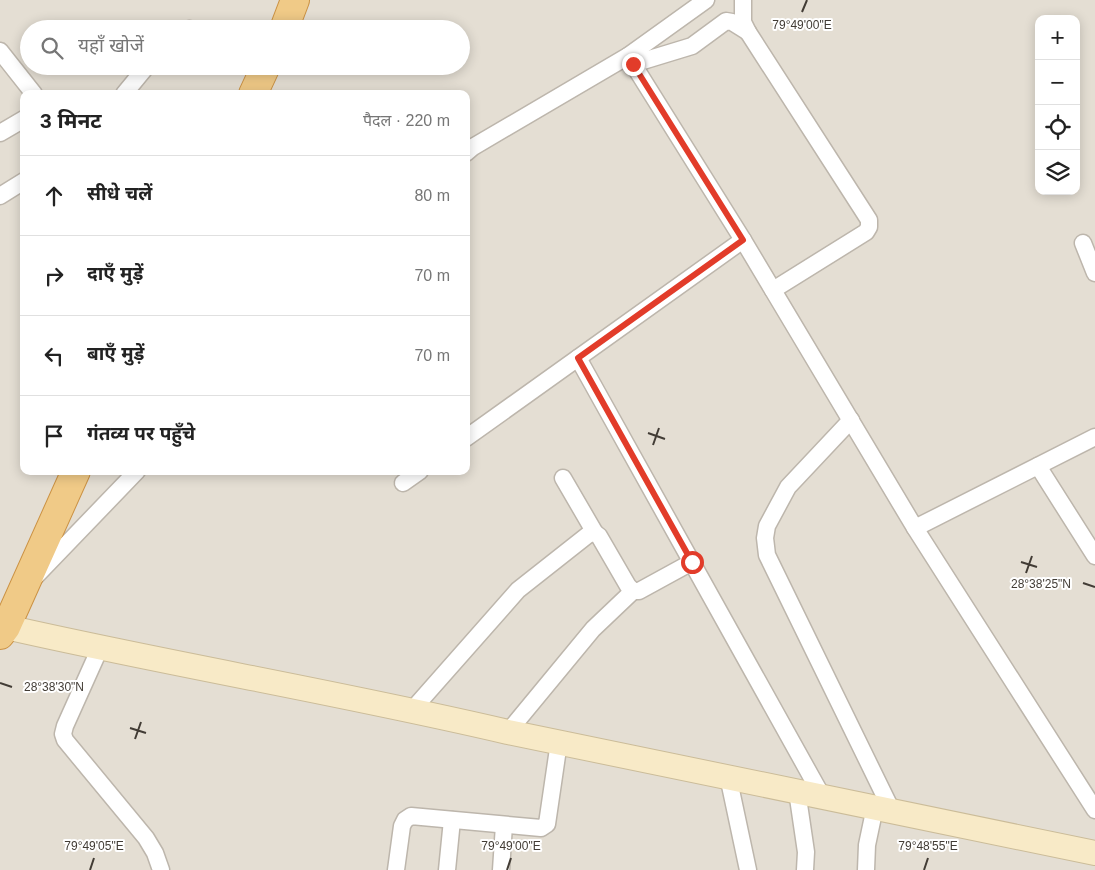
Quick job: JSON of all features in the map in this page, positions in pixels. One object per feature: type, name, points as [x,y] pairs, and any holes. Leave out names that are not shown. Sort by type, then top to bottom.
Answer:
[{"type":"highway","points":[[287,20],[295,0]]},
{"type":"highway","points":[[255,90],[262,75]]},
{"type":"highway","points":[[3,631],[74,475]]},
{"type":"main road","points":[[3,631],[100,648],[413,710],[508,732],[1095,853]]},
{"type":"street","points":[[470,150],[630,60],[706,0]]},
{"type":"street","points":[[743,0],[743,22],[748,32],[869,220],[869,227],[866,232],[773,290]]},
{"type":"street","points":[[630,60],[692,46],[726,22],[732,22],[748,32]]},
{"type":"street","points":[[0,51],[31,90]]},
{"type":"street","points":[[630,60],[743,240],[915,528],[1095,810]]},
{"type":"street","points":[[127,90],[140,75]]},
{"type":"street","points":[[0,133],[20,121]]},
{"type":"street","points":[[0,196],[20,184]]},
{"type":"street","points":[[470,435],[743,240]]},
{"type":"street","points":[[1083,243],[1095,273]]},
{"type":"street","points":[[578,358],[822,796]]},
{"type":"street","points":[[851,420],[788,487],[767,526],[765,538],[767,555],[884,809],[867,845],[866,870]]},
{"type":"street","points":[[915,528],[1095,437]]},
{"type":"street","points":[[1038,466],[1095,556]]},
{"type":"street","points":[[22,592],[133,475]]},
{"type":"street","points":[[403,483],[414,475]]},
{"type":"street","points":[[563,478],[595,533],[599,536],[628,586],[633,591]]},
{"type":"street","points":[[413,710],[518,590],[582,538],[595,533]]},
{"type":"street","points":[[508,732],[593,629],[633,591],[639,591],[692,562]]},
{"type":"street","points":[[100,648],[63,734],[65,740],[146,838],[155,853],[161,870]]},
{"type":"street","points":[[396,870],[402,826],[405,820],[411,816],[541,828],[547,824],[559,742]]},
{"type":"street","points":[[728,776],[748,870]]},
{"type":"street","points":[[797,791],[806,852],[805,870]]},
{"type":"street","points":[[447,870],[452,820]]},
{"type":"street","points":[[501,870],[504,825]]},
{"type":"shaded area","points":[[0,0],[1095,0],[1095,870],[0,870]]},
{"type":"route","points":[[633,64],[743,240],[578,358],[692,562]]}]
